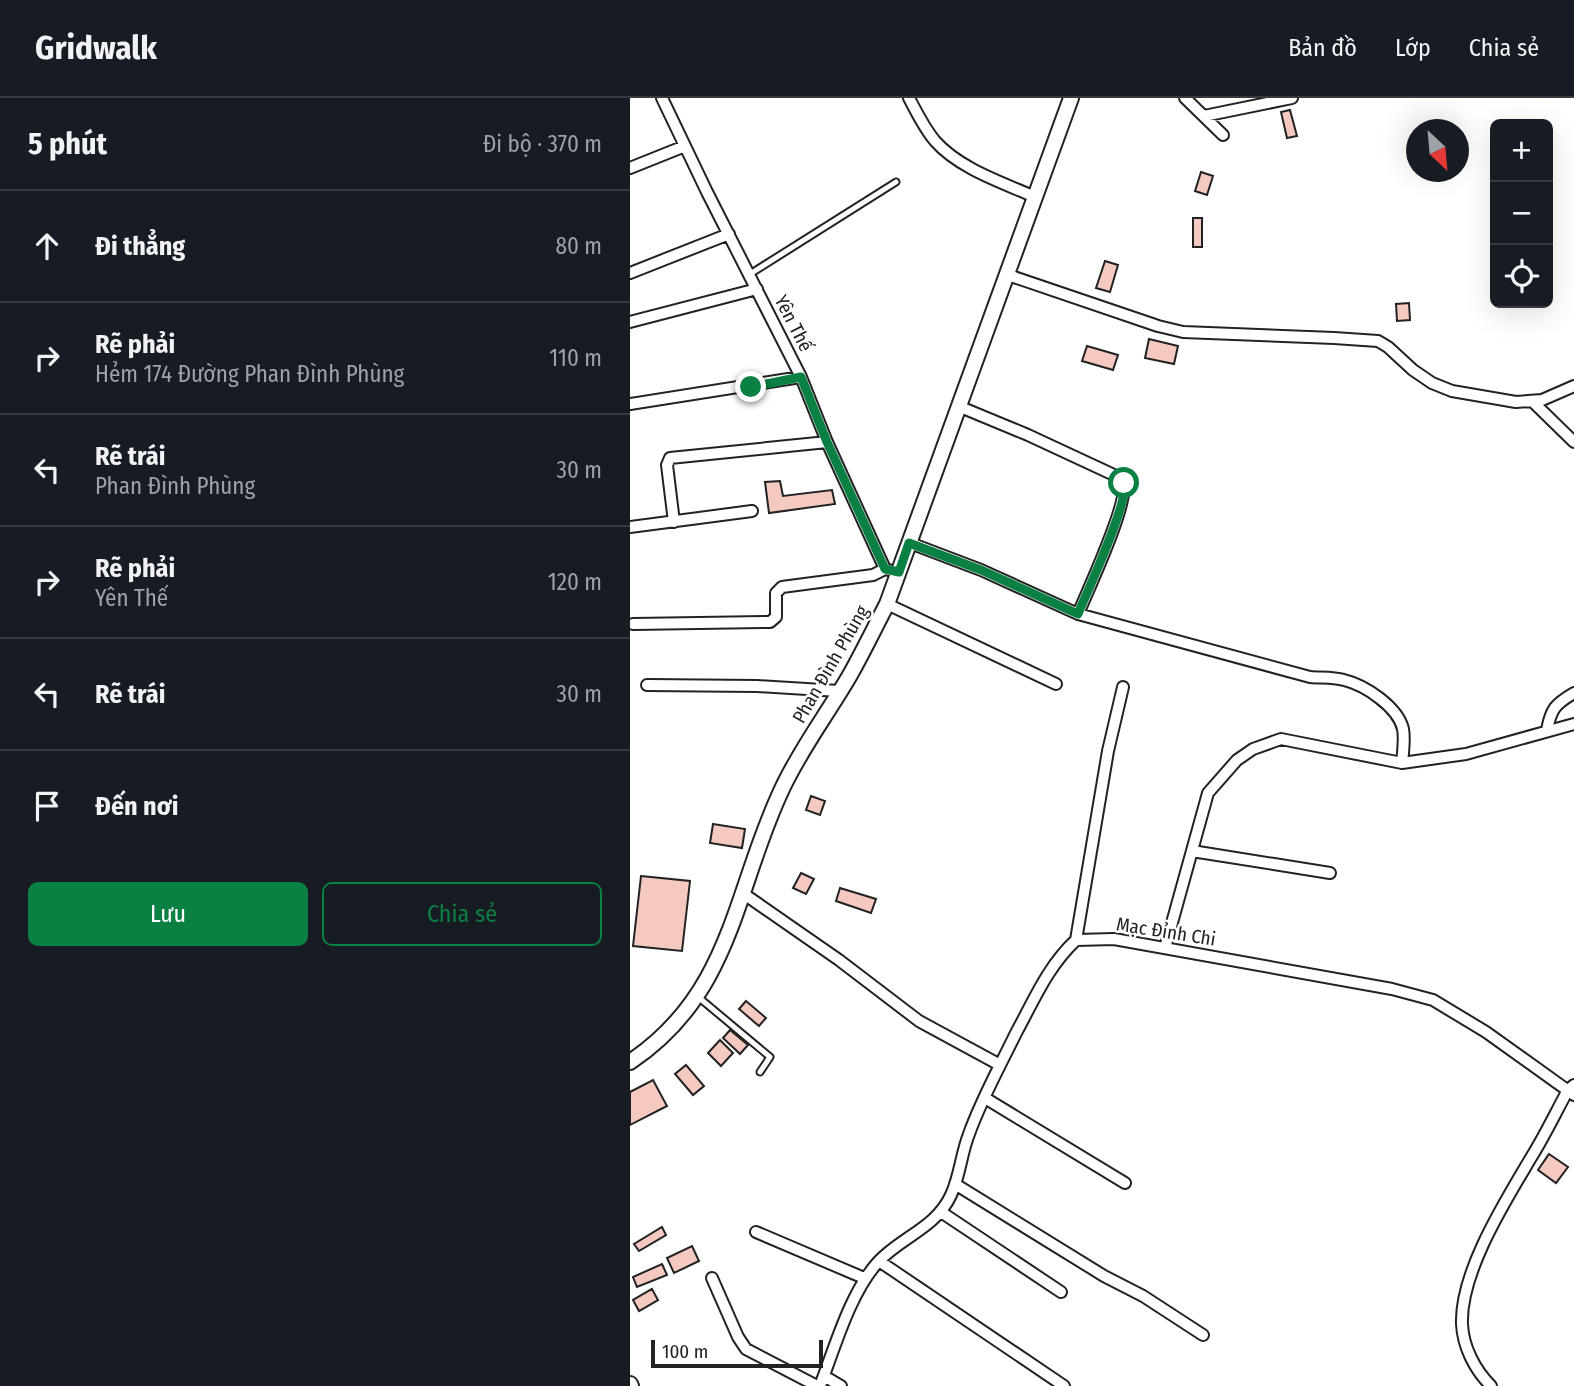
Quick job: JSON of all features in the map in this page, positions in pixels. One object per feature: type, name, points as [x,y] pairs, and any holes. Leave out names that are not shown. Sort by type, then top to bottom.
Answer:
[{"type":"street","name":"Yên Thế","points":[[662,98],[801,377],[827,442],[892,571]]},
{"type":"street","points":[[909,98],[928,131],[946,151],[968,166],[1035,197]]},
{"type":"street","points":[[1185,98],[1223,135]]},
{"type":"street","points":[[1204,117],[1292,98]]},
{"type":"street","name":"Phan Đình Phùng","points":[[630,1062],[673,1028],[713,972],[782,790],[811,735],[849,677],[887,604],[892,571],[909,543],[1008,275],[1068,100]]},
{"type":"street","points":[[630,168],[685,146]]},
{"type":"street","points":[[630,273],[729,234]]},
{"type":"street","points":[[1008,275],[1183,332],[1378,341],[1422,377],[1442,388],[1503,400],[1533,402],[1574,386]]},
{"type":"street","points":[[630,322],[757,289]]},
{"type":"street","points":[[630,404],[801,377]]},
{"type":"street","points":[[1533,402],[1574,442]]},
{"type":"street","points":[[958,406],[1028,435],[1114,475],[1124,483],[1125,494],[1115,526],[1078,614]]},
{"type":"street","points":[[674,522],[667,464],[670,458],[827,442]]},
{"type":"street","points":[[630,527],[752,510]]},
{"type":"street","points":[[909,543],[981,570],[1078,614],[1310,677],[1342,679],[1357,684],[1389,707],[1401,722],[1404,732],[1402,763]]},
{"type":"street","points":[[633,624],[770,622],[776,617],[776,593],[782,587],[892,571]]},
{"type":"street","points":[[887,604],[1056,684]]},
{"type":"street","points":[[647,685],[757,686],[839,691]]},
{"type":"street","points":[[820,1383],[864,1278],[889,1250],[925,1228],[941,1212],[952,1195],[969,1134],[1000,1065],[1048,972],[1076,940],[1108,751],[1123,687]]},
{"type":"street","points":[[1547,730],[1551,712],[1561,700],[1574,693]]},
{"type":"street","points":[[1165,948],[1208,793],[1237,760],[1253,749],[1281,738],[1402,763],[1466,754],[1574,724]]},
{"type":"street","points":[[1192,852],[1330,873]]},
{"type":"street","points":[[744,894],[839,960],[919,1021],[1000,1065]]},
{"type":"street","name":"Mạc Đỉnh Chi","points":[[1076,940],[1114,939],[1392,989],[1433,1000],[1572,1090]]},
{"type":"street","points":[[1491,1386],[1477,1370],[1464,1339],[1464,1303],[1478,1256],[1491,1230],[1572,1090]]},
{"type":"street","points":[[985,1098],[1125,1183]]},
{"type":"street","points":[[955,1184],[1104,1276],[1143,1296],[1203,1335]]},
{"type":"street","points":[[941,1212],[1062,1292]]},
{"type":"street","points":[[756,1232],[864,1278]]},
{"type":"street","points":[[878,1261],[1064,1386]]},
{"type":"street","points":[[712,1278],[732,1325],[746,1349],[820,1383],[841,1386]]},
{"type":"lane","points":[[750,274],[896,182]]},
{"type":"lane","points":[[697,996],[770,1057],[760,1072]]},
{"type":"building","points":[[1290,110],[1297,136],[1287,138],[1281,112]]},
{"type":"building","points":[[1201,172],[1213,176],[1207,195],[1195,191]]},
{"type":"building","points":[[1193,218],[1202,218],[1202,247],[1193,247]]},
{"type":"building","points":[[1105,261],[1118,265],[1110,292],[1096,288]]},
{"type":"building","points":[[1409,303],[1410,320],[1397,321],[1396,304]]},
{"type":"building","points":[[1149,339],[1178,346],[1174,364],[1145,358]]},
{"type":"building","points":[[1087,346],[1118,355],[1113,370],[1082,361]]},
{"type":"building","points":[[780,481],[783,496],[832,490],[835,504],[769,513],[765,482]]},
{"type":"building","points":[[811,796],[825,801],[820,815],[806,810]]},
{"type":"building","points":[[713,824],[745,829],[742,848],[710,843]]},
{"type":"building","points":[[801,873],[814,879],[806,894],[793,888]]},
{"type":"building","points":[[641,876],[690,881],[682,951],[633,946]]},
{"type":"building","points":[[840,888],[876,899],[871,913],[836,901]]},
{"type":"building","points":[[746,1001],[766,1018],[759,1026],[739,1009]]},
{"type":"building","points":[[730,1030],[748,1045],[740,1054],[723,1038]]},
{"type":"building","points":[[720,1040],[733,1053],[721,1066],[708,1053]]},
{"type":"building","points":[[686,1065],[704,1086],[693,1095],[675,1074]]},
{"type":"building","points":[[653,1080],[667,1106],[630,1125],[630,1092]]},
{"type":"building","points":[[1549,1154],[1568,1167],[1556,1183],[1538,1170]]},
{"type":"building","points":[[662,1227],[666,1235],[639,1251],[634,1244]]},
{"type":"building","points":[[692,1246],[699,1261],[674,1273],[667,1258]]},
{"type":"building","points":[[662,1264],[667,1275],[637,1287],[633,1277]]},
{"type":"building","points":[[652,1289],[658,1300],[639,1311],[633,1300]]},
{"type":"route","points":[[751,387],[801,377],[827,442],[885,569],[899,572],[909,543],[981,570],[1078,614],[1115,526],[1125,494],[1124,483]]}]
